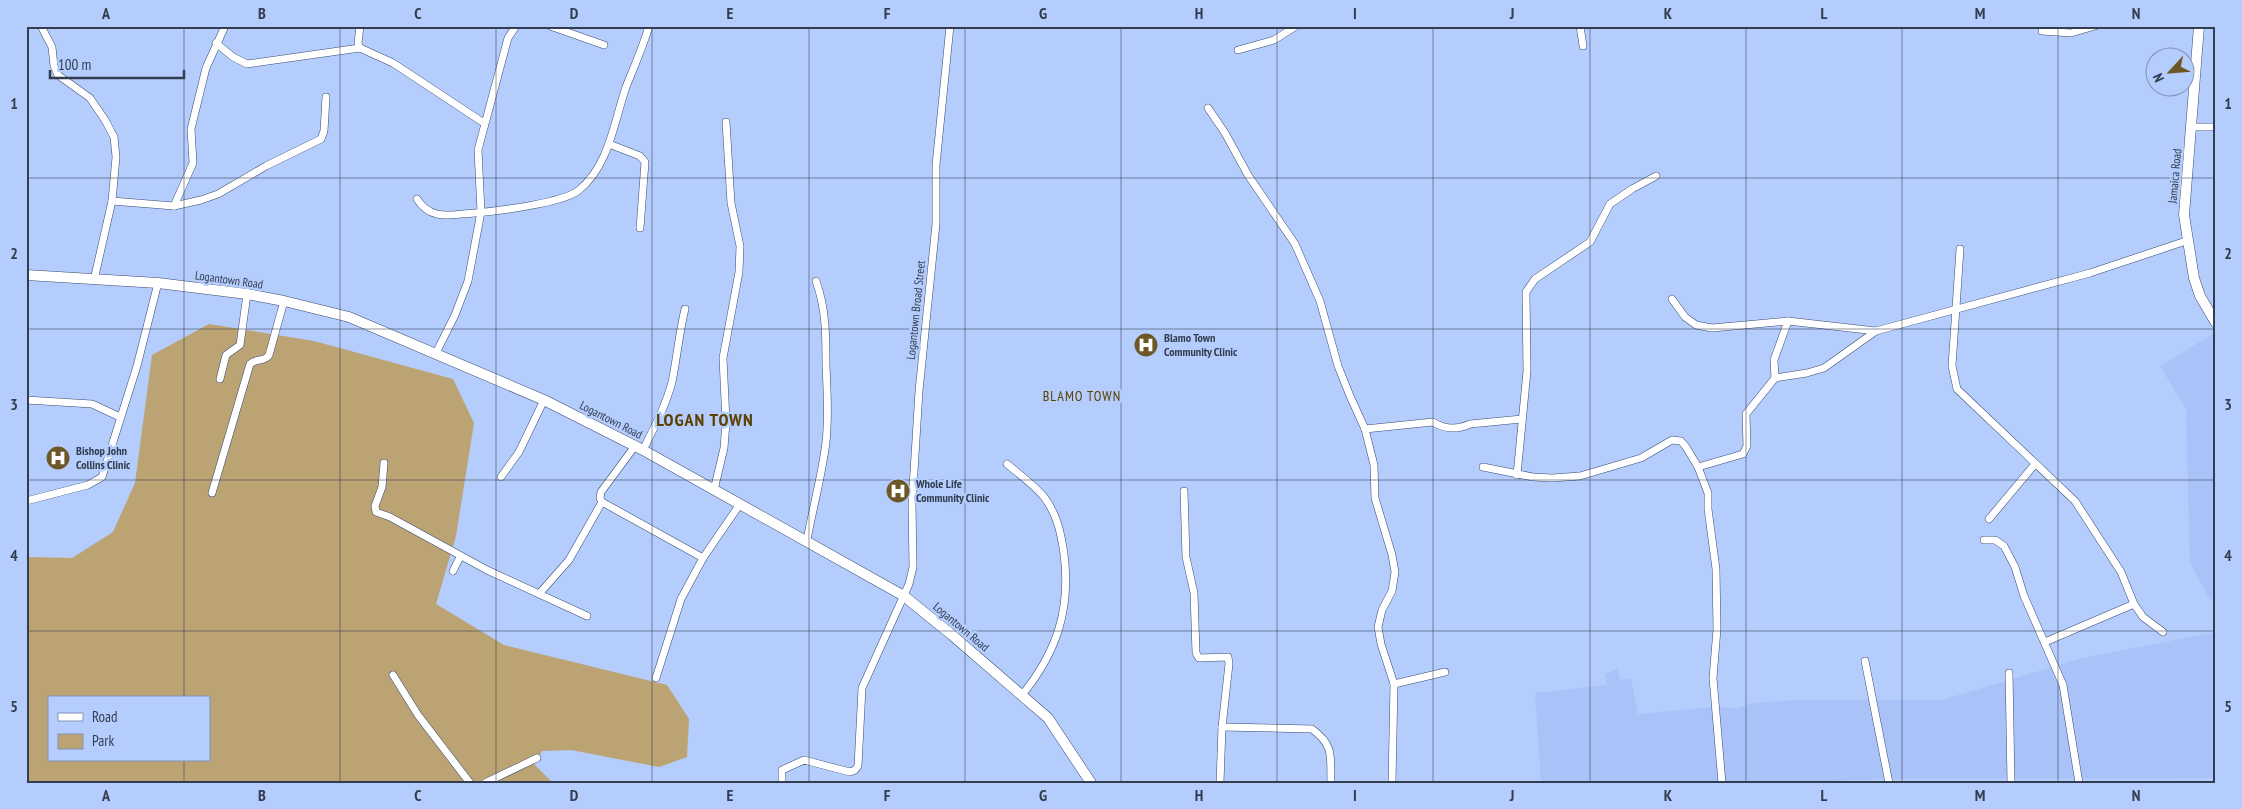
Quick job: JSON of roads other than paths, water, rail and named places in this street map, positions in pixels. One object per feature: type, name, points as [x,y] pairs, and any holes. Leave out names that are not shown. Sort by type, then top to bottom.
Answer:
[{"type":"street","points":[[41,26],[52,47],[54,66],[58,75],[90,98],[106,120],[114,137],[116,157],[112,202],[94,280]]},
{"type":"street","points":[[174,206],[193,163],[190,140],[193,116],[206,68],[216,43],[226,26]]},
{"type":"street","points":[[360,26],[358,43],[360,48]]},
{"type":"street","points":[[436,352],[455,315],[465,289],[481,212],[477,163],[484,123],[508,38],[516,26]]},
{"type":"street","points":[[550,26],[604,45]]},
{"type":"street","points":[[417,199],[428,212],[438,215],[481,212],[554,200],[578,191],[598,168],[609,144],[621,103],[649,26]]},
{"type":"street","name":"Logantown Broad Street","points":[[782,783],[782,770],[804,760],[850,772],[858,766],[862,688],[904,596],[913,567],[912,504],[919,391],[936,224],[936,165],[950,26]]},
{"type":"street","points":[[1238,50],[1274,40],[1296,26]]},
{"type":"street","points":[[1580,26],[1583,46]]},
{"type":"street","points":[[2042,31],[2070,34],[2095,26]]},
{"type":"street","name":"Jamaica Road","points":[[2199,26],[2184,215],[2186,241],[2194,278],[2200,296],[2216,323]]},
{"type":"street","points":[[216,43],[240,62],[253,64],[360,48],[392,63],[484,123]]},
{"type":"street","points":[[112,202],[174,206],[218,194],[266,166],[321,139],[324,131],[326,96]]},
{"type":"street","points":[[1208,108],[1225,133],[1248,174],[1295,244],[1320,301],[1338,366],[1365,429],[1374,465],[1375,498],[1392,555],[1395,572],[1392,591],[1382,610],[1378,627],[1381,644],[1394,684],[1392,783]]},
{"type":"street","points":[[714,490],[724,448],[726,422],[723,358],[739,272],[740,246],[731,203],[726,122]]},
{"type":"street","points":[[2192,127],[2216,127]]},
{"type":"street","points":[[609,144],[640,156],[645,162],[640,228]]},
{"type":"street","points":[[1517,475],[1527,371],[1526,292],[1535,280],[1590,242],[1610,204],[1656,176]]},
{"type":"street","points":[[1775,378],[1807,374],[1824,368],[1876,331],[1955,308],[2090,273],[2186,241]]},
{"type":"street","points":[[1960,249],[1952,366],[1957,389],[2035,464],[2061,486],[2086,517],[2121,572],[2134,604],[2143,617],[2163,632]]},
{"type":"street","name":"Logantown Road","points":[[26,275],[158,283],[247,294],[284,301],[349,317],[436,352],[544,400],[639,448],[807,540],[904,596],[1022,695],[1055,727],[1091,783]]},
{"type":"street","points":[[807,540],[822,466],[828,408],[826,325],[822,297],[816,281]]},
{"type":"street","points":[[26,501],[98,481],[104,472],[137,366],[158,283]]},
{"type":"street","points":[[220,379],[226,355],[240,344],[247,294]]},
{"type":"street","points":[[1672,299],[1685,317],[1696,325],[1712,328],[1788,321],[1876,331]]},
{"type":"street","points":[[212,493],[250,364],[253,360],[264,359],[269,355],[284,301]]},
{"type":"street","points":[[685,309],[678,335],[672,382],[660,413],[639,448],[601,492],[600,498],[602,502],[703,558]]},
{"type":"street","points":[[1698,467],[1743,454],[1747,446],[1746,414],[1775,378],[1774,360],[1788,321]]},
{"type":"street","points":[[26,400],[92,404],[120,418]]},
{"type":"street","points":[[501,477],[523,446],[544,400]]},
{"type":"street","points":[[1365,429],[1432,422],[1442,427],[1462,427],[1470,424],[1522,419]]},
{"type":"street","points":[[1483,467],[1517,475],[1552,478],[1580,476],[1641,458],[1672,440],[1681,442],[1686,447],[1698,467],[1708,493],[1708,509],[1716,569],[1717,629],[1713,678],[1722,783]]},
{"type":"street","points":[[384,463],[382,486],[375,506],[376,512],[390,517],[460,556],[587,616]]},
{"type":"street","points":[[1007,464],[1044,496],[1057,518],[1063,544],[1066,576],[1067,595],[1065,612],[1057,634],[1035,678],[1022,695]]},
{"type":"street","points":[[1989,519],[2035,464]]},
{"type":"street","points":[[1184,491],[1186,557],[1194,593],[1197,656],[1228,657],[1229,664],[1222,727],[1220,783]]},
{"type":"street","points":[[539,594],[569,560],[602,502]]},
{"type":"street","points":[[656,678],[681,599],[703,558],[740,504]]},
{"type":"street","points":[[1984,540],[1995,540],[2004,546],[2015,567],[2024,596],[2063,684],[2079,783]]},
{"type":"street","points":[[452,571],[460,556]]},
{"type":"street","points":[[2045,642],[2134,604]]},
{"type":"street","points":[[1865,661],[1889,783]]},
{"type":"street","points":[[1394,684],[1445,672]]},
{"type":"street","points":[[2009,673],[2011,783]]},
{"type":"street","points":[[393,675],[418,715],[470,783]]},
{"type":"street","points":[[1222,727],[1312,729],[1329,746],[1331,783]]},
{"type":"street","points":[[485,783],[537,758]]},
{"type":"place","name":"Blamo Town Community Clinic","points":[[1146,345]]},
{"type":"place","name":"Bishop John Collins Clinic","points":[[58,458]]},
{"type":"place","name":"Whole Life Community Clinic","points":[[898,491]]},
{"type":"district","name":"BLAMO TOWN","points":[[1082,396]]},
{"type":"district","name":"LOGAN TOWN","points":[[705,420]]}]
